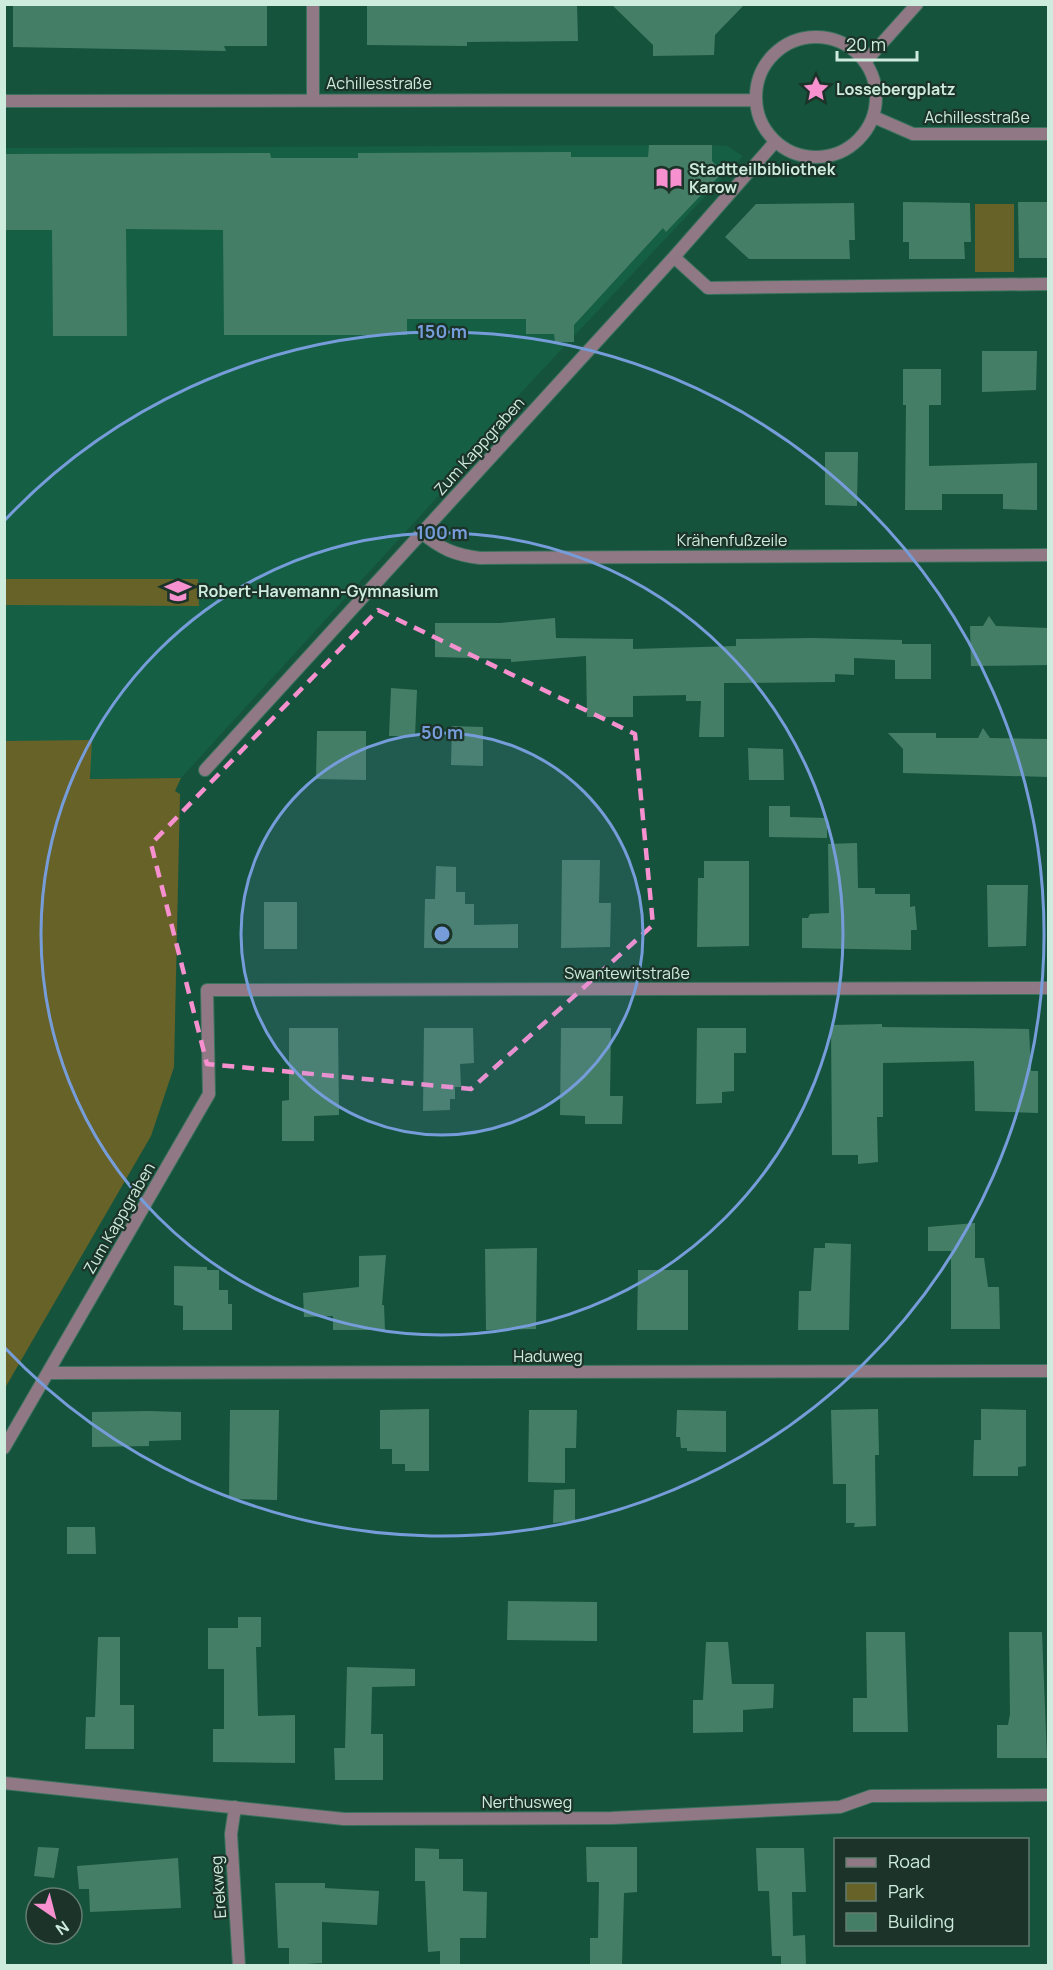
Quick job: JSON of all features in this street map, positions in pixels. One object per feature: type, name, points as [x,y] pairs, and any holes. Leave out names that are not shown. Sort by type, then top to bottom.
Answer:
[{"type":"street","points":[[313,4],[313,100]]},
{"type":"street","points":[[865,62],[917,4]]},
{"type":"street","points":[[810,37],[831,38],[850,47],[865,62],[874,79],[877,98],[874,117],[866,132],[847,150],[822,158],[795,155],[775,142],[759,122],[754,100],[759,76],[772,55],[789,42],[810,37]]},
{"type":"street","name":"Achillesstraße","points":[[4,101],[754,100]]},
{"type":"street","name":"Achillesstraße","points":[[874,117],[913,134],[1048,134]]},
{"type":"street","name":"Zum Kappgraben","points":[[205,770],[674,257],[775,142]]},
{"type":"street","points":[[674,257],[708,288],[1048,284]]},
{"type":"street","name":"Krähenfußzeile","points":[[422,533],[440,548],[456,555],[480,558],[1048,555]]},
{"type":"street","name":"Swantewitstraße","points":[[207,990],[1048,988]]},
{"type":"street","name":"Zum Kappgraben","points":[[4,1448],[209,1094],[207,990]]},
{"type":"street","name":"Haduweg","points":[[48,1373],[1048,1371]]},
{"type":"street","name":"Nerthusweg","points":[[4,1783],[344,1819],[612,1818],[840,1807],[871,1796],[1048,1795]]},
{"type":"street","name":"Erekweg","points":[[236,1807],[231,1834],[239,1965]]},
{"type":"highlighted area","points":[[378,610],[635,734],[653,925],[471,1089],[207,1064],[151,844]]},
{"type":"shaded area","name":"Robert-Havemann-Gymnasium","points":[[727,146],[743,156],[515,399],[515,412],[181,778],[90,779],[91,771],[5,771],[4,148]]},
{"type":"green space","points":[[975,204],[1014,204],[1014,272],[975,272]]},
{"type":"green space","points":[[5,579],[198,579],[199,606],[5,605]]},
{"type":"green space","points":[[92,740],[90,779],[181,778],[175,791],[180,794],[174,1067],[151,1136],[5,1388],[5,741]]},
{"type":"building","points":[[267,4],[267,46],[224,46],[226,51],[13,47],[13,5]]},
{"type":"building","points":[[367,4],[577,4],[578,41],[467,42],[467,46],[367,45]]},
{"type":"building","points":[[611,4],[745,4],[715,35],[714,55],[653,56],[653,45]]},
{"type":"building","points":[[649,145],[712,145],[712,161],[723,172],[666,232],[663,228],[574,325],[574,342],[555,342],[554,334],[526,334],[526,319],[407,319],[407,335],[224,335],[223,230],[126,229],[127,336],[53,336],[52,230],[4,230],[4,154],[270,153],[271,158],[358,158],[358,153],[571,152],[571,157],[648,157]]},
{"type":"building","points":[[903,202],[970,203],[971,242],[964,242],[965,259],[909,259],[909,242],[903,242]]},
{"type":"building","points":[[1018,202],[1048,202],[1048,258],[1019,258]]},
{"type":"building","points":[[854,203],[855,240],[849,240],[850,259],[749,259],[725,237],[756,204]]},
{"type":"building","points":[[982,351],[1037,351],[1036,390],[982,392]]},
{"type":"building","points":[[903,369],[941,369],[941,405],[929,405],[929,466],[1037,463],[1037,510],[1003,509],[1003,494],[942,494],[942,510],[905,510],[906,405],[903,405]]},
{"type":"building","points":[[825,452],[858,452],[857,506],[825,505]]},
{"type":"building","points":[[989,616],[996,626],[1048,628],[1048,665],[971,666],[970,626],[983,626]]},
{"type":"building","points":[[555,618],[556,638],[633,639],[633,649],[736,646],[736,639],[902,640],[902,644],[931,644],[931,679],[895,679],[895,660],[854,658],[854,675],[835,674],[835,682],[724,683],[724,737],[699,737],[701,701],[686,701],[686,695],[633,696],[633,717],[587,717],[586,656],[511,662],[511,659],[435,657],[435,623],[500,623]]},
{"type":"building","points":[[391,688],[417,690],[415,736],[389,736]]},
{"type":"building","points":[[452,726],[483,727],[483,766],[451,765]]},
{"type":"building","points":[[983,728],[990,738],[1048,739],[1048,777],[903,773],[903,749],[888,733],[936,733],[936,738],[978,738]]},
{"type":"building","points":[[317,731],[366,731],[366,780],[316,779]]},
{"type":"building","points":[[748,748],[783,749],[784,780],[749,780]]},
{"type":"building","points":[[769,806],[790,806],[790,817],[827,818],[827,838],[769,837]]},
{"type":"building","points":[[857,843],[858,888],[875,888],[875,894],[910,894],[910,907],[915,906],[917,930],[911,930],[911,950],[802,948],[802,918],[808,918],[810,914],[829,913],[828,844]]},
{"type":"building","points":[[562,860],[600,860],[599,903],[611,903],[610,947],[561,948]]},
{"type":"building","points":[[704,861],[749,861],[749,946],[697,947],[698,878],[704,878]]},
{"type":"building","points":[[436,866],[456,867],[456,892],[465,892],[465,904],[474,904],[474,925],[518,924],[518,948],[424,948],[425,899],[435,899]]},
{"type":"building","points":[[987,885],[1028,885],[1026,946],[988,947]]},
{"type":"building","points":[[264,902],[297,902],[297,949],[264,949]]},
{"type":"building","points":[[882,1024],[882,1027],[1029,1029],[1031,1071],[1038,1071],[1038,1113],[975,1111],[974,1061],[883,1063],[883,1117],[877,1117],[878,1162],[858,1164],[858,1155],[832,1155],[831,1025]]},
{"type":"building","points":[[289,1028],[338,1028],[339,1115],[314,1116],[314,1141],[282,1141],[282,1101],[289,1100]]},
{"type":"building","points":[[424,1028],[473,1028],[474,1063],[460,1064],[461,1087],[455,1087],[455,1099],[450,1099],[450,1110],[423,1111]]},
{"type":"building","points":[[561,1028],[611,1028],[610,1096],[623,1096],[622,1124],[585,1124],[585,1116],[560,1115]]},
{"type":"building","points":[[697,1028],[746,1028],[746,1053],[734,1053],[734,1091],[722,1092],[722,1103],[696,1104]]},
{"type":"building","points":[[975,1223],[975,1258],[984,1258],[988,1287],[999,1287],[1000,1329],[951,1329],[951,1251],[928,1251],[928,1227]]},
{"type":"building","points":[[825,1243],[851,1244],[849,1330],[798,1330],[799,1291],[811,1291],[814,1248],[825,1248]]},
{"type":"building","points":[[537,1248],[536,1329],[486,1330],[485,1249]]},
{"type":"building","points":[[386,1255],[382,1305],[384,1305],[385,1330],[333,1330],[333,1316],[304,1317],[303,1293],[359,1287],[359,1256]]},
{"type":"building","points":[[174,1266],[207,1267],[207,1270],[219,1270],[219,1290],[228,1290],[228,1304],[232,1304],[232,1330],[183,1330],[183,1306],[174,1305]]},
{"type":"building","points":[[638,1270],[688,1270],[688,1330],[637,1330]]},
{"type":"building","points":[[429,1409],[429,1471],[405,1471],[405,1464],[392,1464],[392,1449],[380,1449],[380,1410]]},
{"type":"building","points":[[878,1409],[879,1455],[875,1455],[876,1526],[854,1527],[855,1523],[846,1523],[846,1484],[833,1484],[831,1410]]},
{"type":"building","points":[[981,1409],[1026,1410],[1026,1466],[1018,1467],[1018,1476],[973,1476],[974,1440],[981,1440]]},
{"type":"building","points":[[230,1410],[279,1410],[277,1500],[229,1499]]},
{"type":"building","points":[[529,1410],[577,1410],[576,1448],[565,1448],[565,1483],[528,1482]]},
{"type":"building","points":[[677,1410],[726,1411],[726,1452],[687,1451],[687,1448],[681,1448],[680,1437],[676,1437]]},
{"type":"building","points":[[92,1412],[181,1412],[181,1440],[149,1441],[149,1446],[92,1447]]},
{"type":"building","points":[[575,1489],[575,1521],[553,1523],[554,1490]]},
{"type":"building","points":[[67,1527],[95,1527],[96,1554],[67,1554]]},
{"type":"building","points":[[508,1601],[597,1602],[597,1641],[507,1640]]},
{"type":"building","points":[[238,1617],[261,1617],[261,1647],[256,1647],[258,1716],[295,1715],[295,1763],[213,1762],[213,1729],[224,1729],[224,1669],[208,1669],[208,1628],[238,1628]]},
{"type":"building","points":[[866,1632],[905,1632],[908,1732],[853,1732],[853,1698],[867,1698]]},
{"type":"building","points":[[1009,1632],[1042,1632],[1047,1758],[997,1758],[997,1725],[1008,1725],[1010,1714]]},
{"type":"building","points":[[98,1637],[120,1637],[120,1705],[134,1705],[134,1749],[85,1749],[86,1717],[95,1717]]},
{"type":"building","points":[[706,1642],[728,1642],[732,1684],[774,1684],[773,1708],[743,1710],[743,1732],[693,1733],[693,1700],[703,1700]]},
{"type":"building","points":[[347,1667],[415,1669],[415,1686],[372,1687],[371,1734],[383,1734],[383,1780],[335,1780],[334,1748],[345,1748]]},
{"type":"building","points":[[38,1847],[59,1848],[54,1878],[34,1876]]},
{"type":"building","points":[[586,1847],[637,1847],[637,1892],[624,1893],[622,1964],[590,1965],[590,1938],[598,1938],[599,1882],[587,1882]]},
{"type":"building","points":[[415,1848],[439,1849],[439,1859],[463,1859],[463,1891],[487,1892],[486,1938],[460,1938],[460,1965],[440,1965],[440,1951],[428,1952],[425,1881],[415,1881]]},
{"type":"building","points":[[756,1848],[804,1848],[806,1892],[792,1892],[793,1936],[805,1935],[806,1965],[781,1965],[781,1956],[772,1956],[769,1891],[758,1891]]},
{"type":"building","points":[[178,1858],[181,1908],[90,1912],[89,1889],[79,1886],[77,1866]]},
{"type":"building","points":[[275,1883],[325,1883],[325,1888],[379,1891],[377,1925],[322,1922],[322,1963],[289,1965],[289,1948],[278,1948]]},
{"type":"place","name":"Lossebergplatz","points":[[816,89]]},
{"type":"place","name":"Stadtteilbibliothek Karow","points":[[669,178]]},
{"type":"place","name":"Robert-Havemann-Gymnasium","points":[[178,591]]}]
